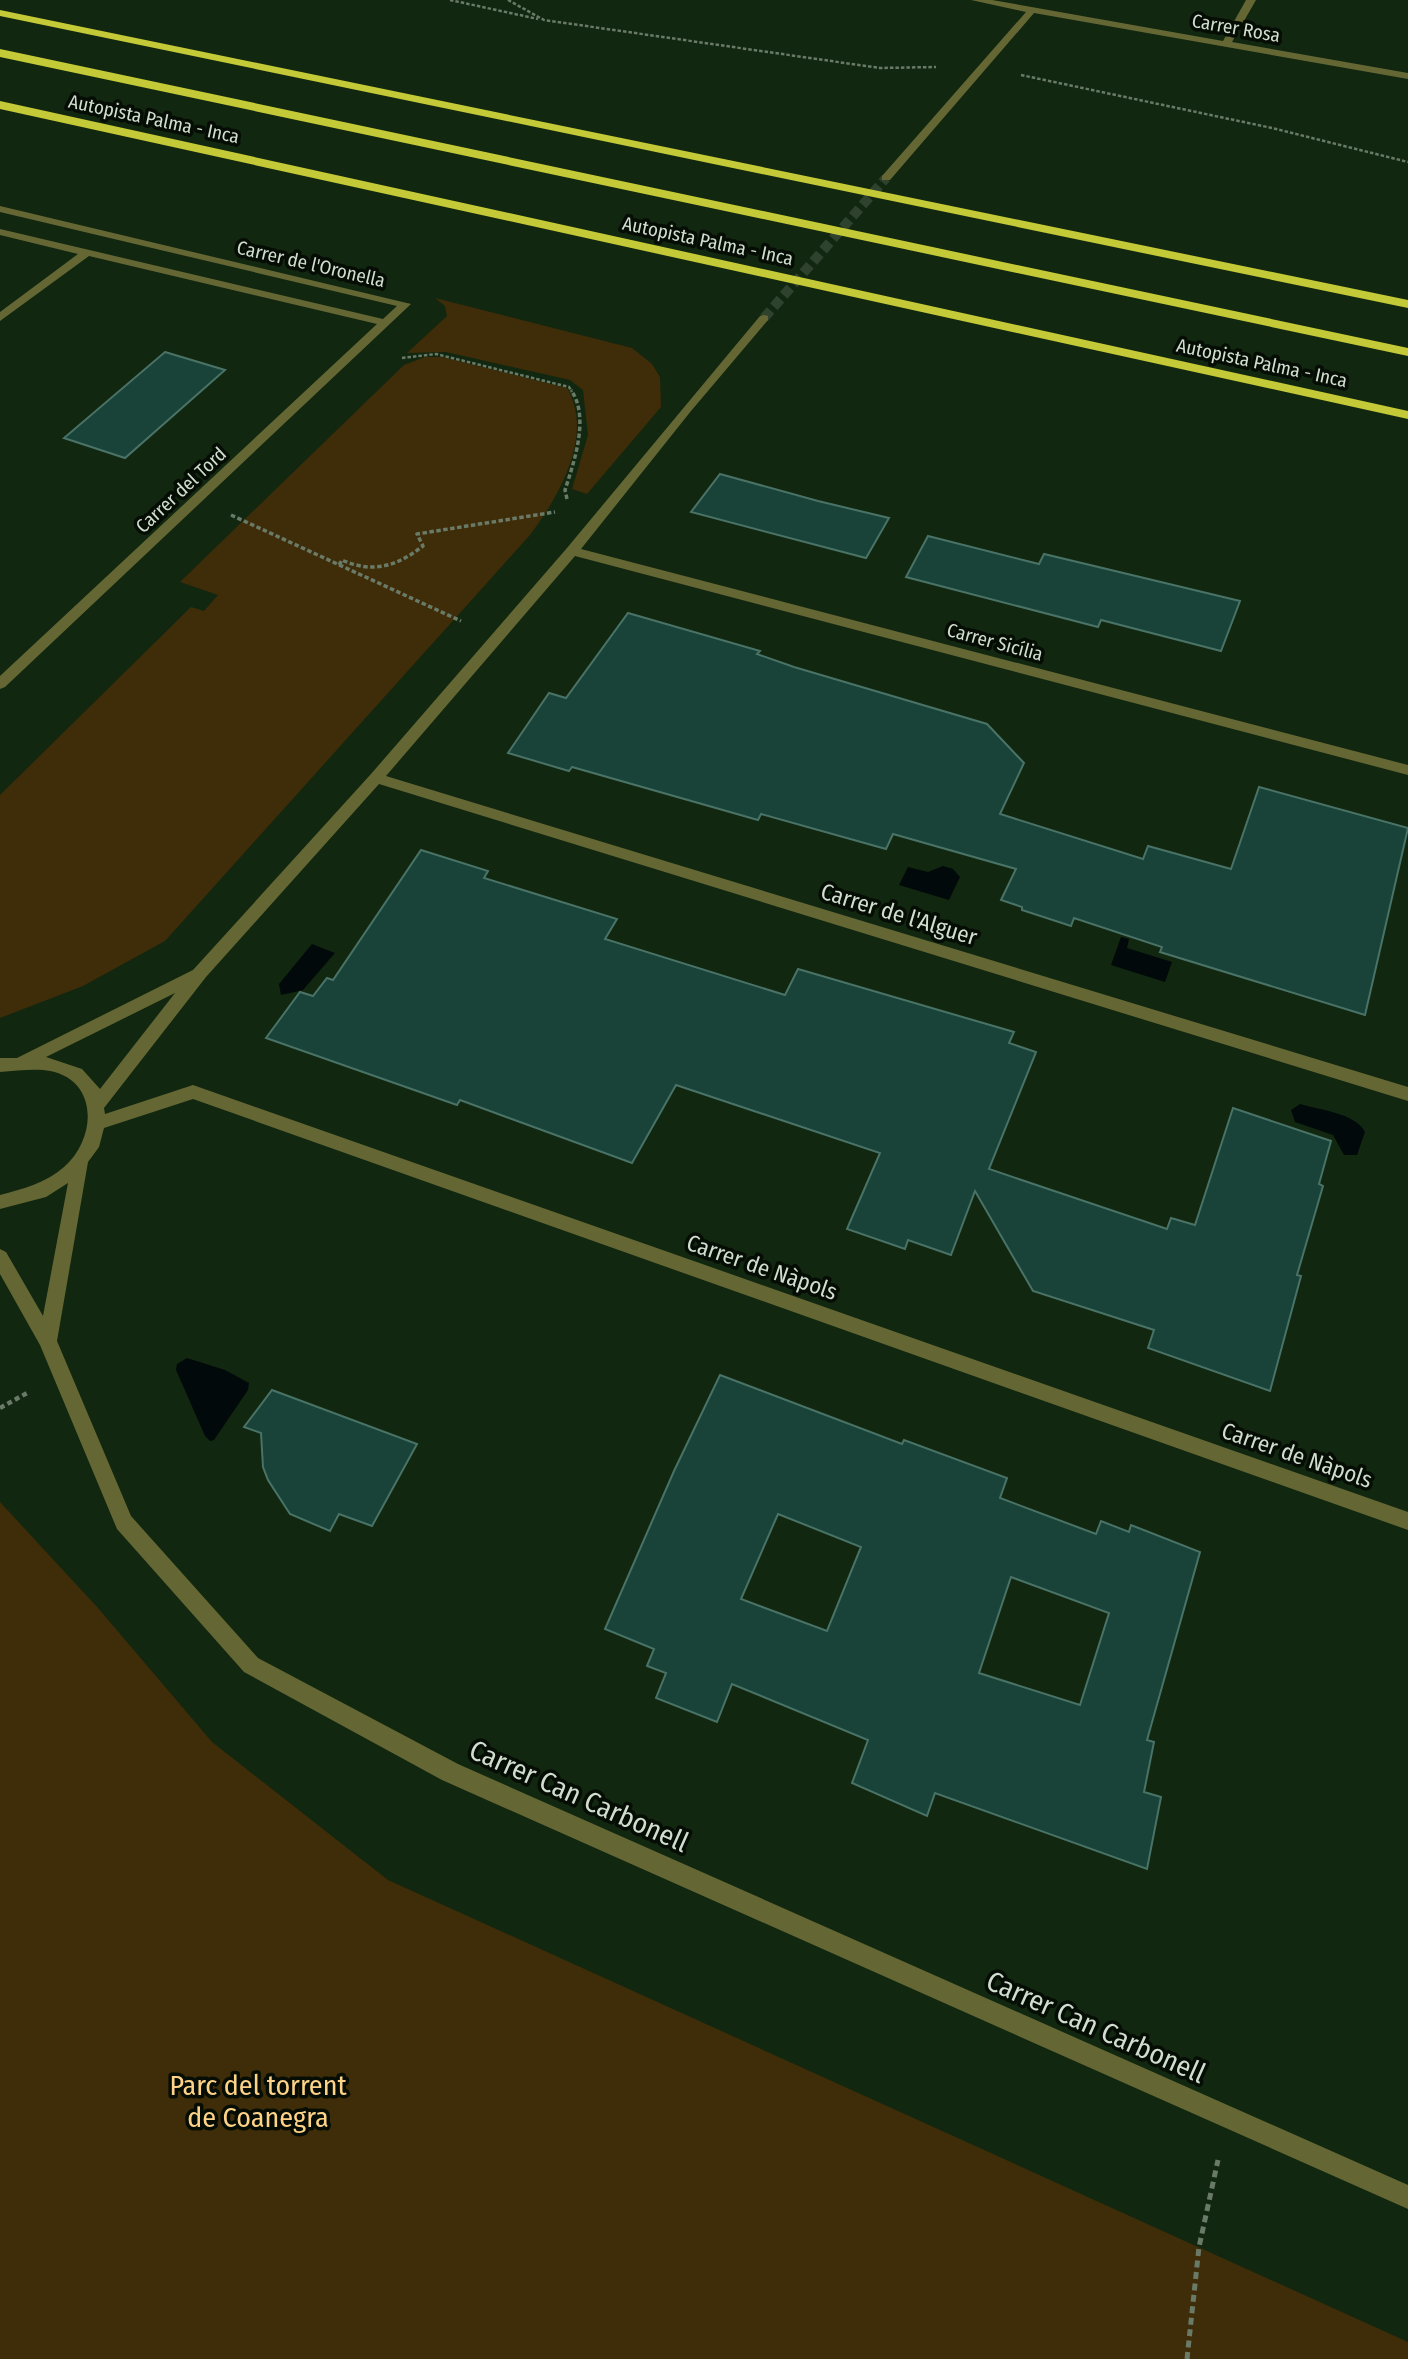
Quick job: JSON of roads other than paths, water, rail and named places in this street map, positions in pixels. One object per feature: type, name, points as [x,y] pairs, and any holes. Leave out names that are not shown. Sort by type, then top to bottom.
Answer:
[{"type":"highway","points":[[0,13],[1408,304]]},
{"type":"highway","name":"Autopista Palma - Inca","points":[[0,53],[1408,352]]},
{"type":"highway","name":"Autopista Palma - Inca","points":[[0,105],[1408,415]]},
{"type":"street","name":"Carrer Rosa","points":[[976,0],[1408,76]]},
{"type":"street","points":[[1226,44],[1251,0]]},
{"type":"street","points":[[886,178],[1032,10]]},
{"type":"street","name":"Carrer de l'Oronella","points":[[0,209],[405,304],[386,323],[0,232]]},
{"type":"street","points":[[0,318],[88,252]]},
{"type":"street","points":[[0,1202],[40,1193],[80,1164],[93,1144],[99,1114],[200,973],[376,778],[572,551],[687,408],[764,318]]},
{"type":"street","name":"Carrer del Tord","points":[[0,684],[386,323]]},
{"type":"street","name":"Carrer Sicília","points":[[572,551],[1408,770]]},
{"type":"street","name":"Carrer de l'Alguer","points":[[376,778],[1408,1094]]},
{"type":"street","points":[[0,1065],[20,1061],[200,973]]},
{"type":"street","points":[[20,1061],[62,1066],[78,1075],[90,1087],[99,1114]]},
{"type":"street","name":"Carrer de Nàpols","points":[[99,1114],[193,1092],[1408,1521]]},
{"type":"street","points":[[48,1341],[80,1164]]},
{"type":"street","name":"Carrer Can Carbonell","points":[[0,1257],[48,1341],[124,1521],[250,1665],[450,1772],[1408,2197]]},
{"type":"tunnel","points":[[764,318],[886,178]]},
{"type":"park label","name":"Parc del torrent de Coanegra","points":[[258,2101]]}]
